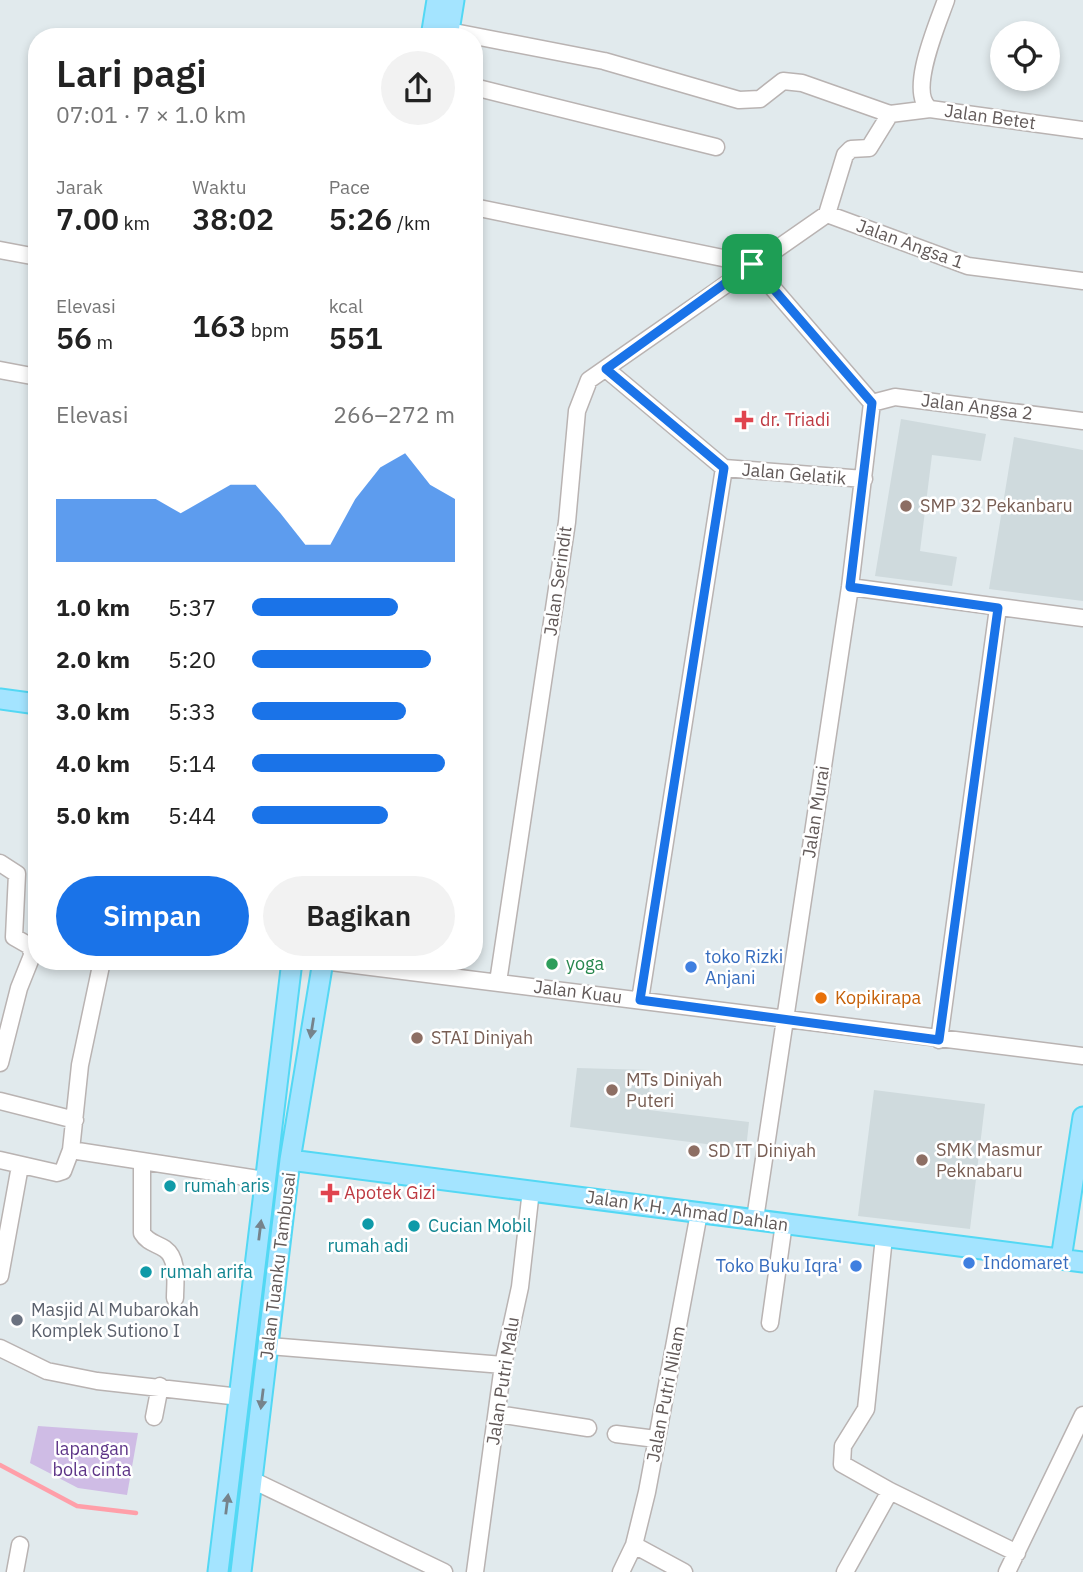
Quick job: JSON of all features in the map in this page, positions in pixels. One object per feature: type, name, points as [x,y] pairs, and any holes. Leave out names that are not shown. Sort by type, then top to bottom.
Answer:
[{"type":"main road","points":[[437,0],[442,28]]},
{"type":"main road","points":[[445,28],[454,0]]},
{"type":"main road","points":[[0,699],[28,703]]},
{"type":"main road","name":"Jalan Tuanku Tambusai","points":[[218,1572],[291,970]]},
{"type":"main road","name":"Jalan Tuanku Tambusai","points":[[241,1572],[290,1160],[322,970]]},
{"type":"main road","points":[[1061,1259],[1078,1185],[1083,1116]]},
{"type":"main road","name":"Jalan K.H. Ahmad Dahlan","points":[[290,1160],[1083,1262]]},
{"type":"street","name":"Jalan Betet","points":[[946,0],[924,67],[920,93],[930,109],[1083,130]]},
{"type":"street","points":[[483,41],[604,61],[739,100],[760,99],[783,81],[802,83],[890,114],[930,109]]},
{"type":"street","points":[[483,89],[716,147]]},
{"type":"street","points":[[752,264],[827,214],[845,155],[851,149],[869,148],[890,114]]},
{"type":"street","points":[[483,209],[752,264],[872,403]]},
{"type":"street","name":"Jalan Angsa 1","points":[[827,214],[968,266],[1083,281]]},
{"type":"street","points":[[0,250],[28,255]]},
{"type":"street","name":"Jalan Serindit","points":[[498,982],[568,522],[578,411],[589,380],[752,264]]},
{"type":"street","name":"Jalan Gelatik","points":[[606,369],[724,468],[864,480]]},
{"type":"street","points":[[0,370],[28,375]]},
{"type":"street","name":"Jalan Angsa 2","points":[[872,403],[895,397],[1083,421]]},
{"type":"street","name":"Jalan Murai","points":[[755,1219],[850,587],[872,403]]},
{"type":"street","name":"Jalan Gelatik","points":[[640,1000],[724,468]]},
{"type":"street","points":[[850,587],[1083,618]]},
{"type":"street","points":[[939,1040],[998,608]]},
{"type":"street","points":[[0,863],[17,874],[14,937],[28,945]]},
{"type":"street","points":[[0,1063],[19,988],[28,966]]},
{"type":"street","points":[[0,1160],[62,1173],[71,1150],[80,1065],[100,970]]},
{"type":"street","name":"Jalan Kuau","points":[[398,970],[1083,1056]]},
{"type":"street","points":[[0,1101],[75,1120]]},
{"type":"street","points":[[71,1150],[265,1180]]},
{"type":"street","points":[[142,1162],[142,1233],[146,1240],[172,1256],[175,1298]]},
{"type":"street","points":[[0,1276],[20,1166]]},
{"type":"street","name":"Jalan Putri Malu","points":[[474,1572],[503,1365],[520,1287],[531,1190]]},
{"type":"street","name":"Jalan Putri Nilam","points":[[621,1572],[634,1545],[699,1213]]},
{"type":"street","points":[[770,1323],[784,1223]]},
{"type":"street","points":[[884,1237],[866,1409],[862,1421],[848,1437],[841,1460],[890,1491],[1017,1553]]},
{"type":"street","points":[[269,1346],[503,1365]]},
{"type":"street","points":[[0,1348],[47,1371],[97,1381],[240,1397]]},
{"type":"street","points":[[154,1417],[160,1386]]},
{"type":"street","points":[[497,1414],[588,1428]]},
{"type":"street","points":[[1007,1572],[1083,1415]]},
{"type":"street","points":[[616,1434],[656,1439]]},
{"type":"street","points":[[252,1480],[444,1572]]},
{"type":"street","points":[[845,1572],[890,1491]]},
{"type":"street","points":[[15,1572],[20,1545]]},
{"type":"street","points":[[634,1545],[684,1572]]},
{"type":"shaded area","name":"SMP 32 Pekanbaru","points":[[901,419],[986,434],[981,461],[932,455],[920,551],[957,557],[952,586],[875,576]]},
{"type":"shaded area","points":[[1014,437],[1083,450],[1083,601],[989,589]]},
{"type":"shaded area","name":"MTs Diniyah Puteri","points":[[577,1068],[650,1070],[649,1110],[749,1122],[746,1149],[570,1127]]},
{"type":"shaded area","name":"SMK Masmur Peknabaru","points":[[874,1090],[985,1104],[970,1229],[858,1216]]},
{"type":"green space","name":"lapangan bola cinta","points":[[38,1426],[138,1433],[127,1495],[78,1488],[30,1463]]},
{"type":"waterway","points":[[0,1465],[77,1506],[136,1513]]},
{"type":"place","name":"dr. Triadi","points":[[744,420]]},
{"type":"place","name":"SMP 32 Pekanbaru","points":[[906,506]]},
{"type":"place","name":"yoga","points":[[552,964]]},
{"type":"place","name":"toko Rizki Anjani","points":[[691,967]]},
{"type":"place","name":"Kopikirapa","points":[[821,998]]},
{"type":"place","name":"STAI Diniyah","points":[[417,1038]]},
{"type":"place","name":"MTs Diniyah Puteri","points":[[612,1090]]},
{"type":"place","name":"SD IT Diniyah","points":[[694,1151]]},
{"type":"place","name":"SMK Masmur Peknabaru","points":[[922,1160]]},
{"type":"place","name":"rumah aris","points":[[170,1186]]},
{"type":"place","name":"Apotek Gizi","points":[[330,1193]]},
{"type":"place","name":"rumah adi","points":[[368,1224]]},
{"type":"place","name":"Cucian Mobil","points":[[414,1226]]},
{"type":"place","name":"Indomaret","points":[[969,1263]]},
{"type":"place","name":"Toko Buku Iqra'","points":[[856,1266]]},
{"type":"place","name":"rumah arifa","points":[[146,1272]]},
{"type":"place","name":"Masjid Al Mubarokah Komplek Sutiono I","points":[[17,1320]]},
{"type":"route","points":[[752,264],[872,403],[850,587],[998,608],[939,1040],[784,1017],[640,1000],[724,468],[606,369],[752,264]]}]
